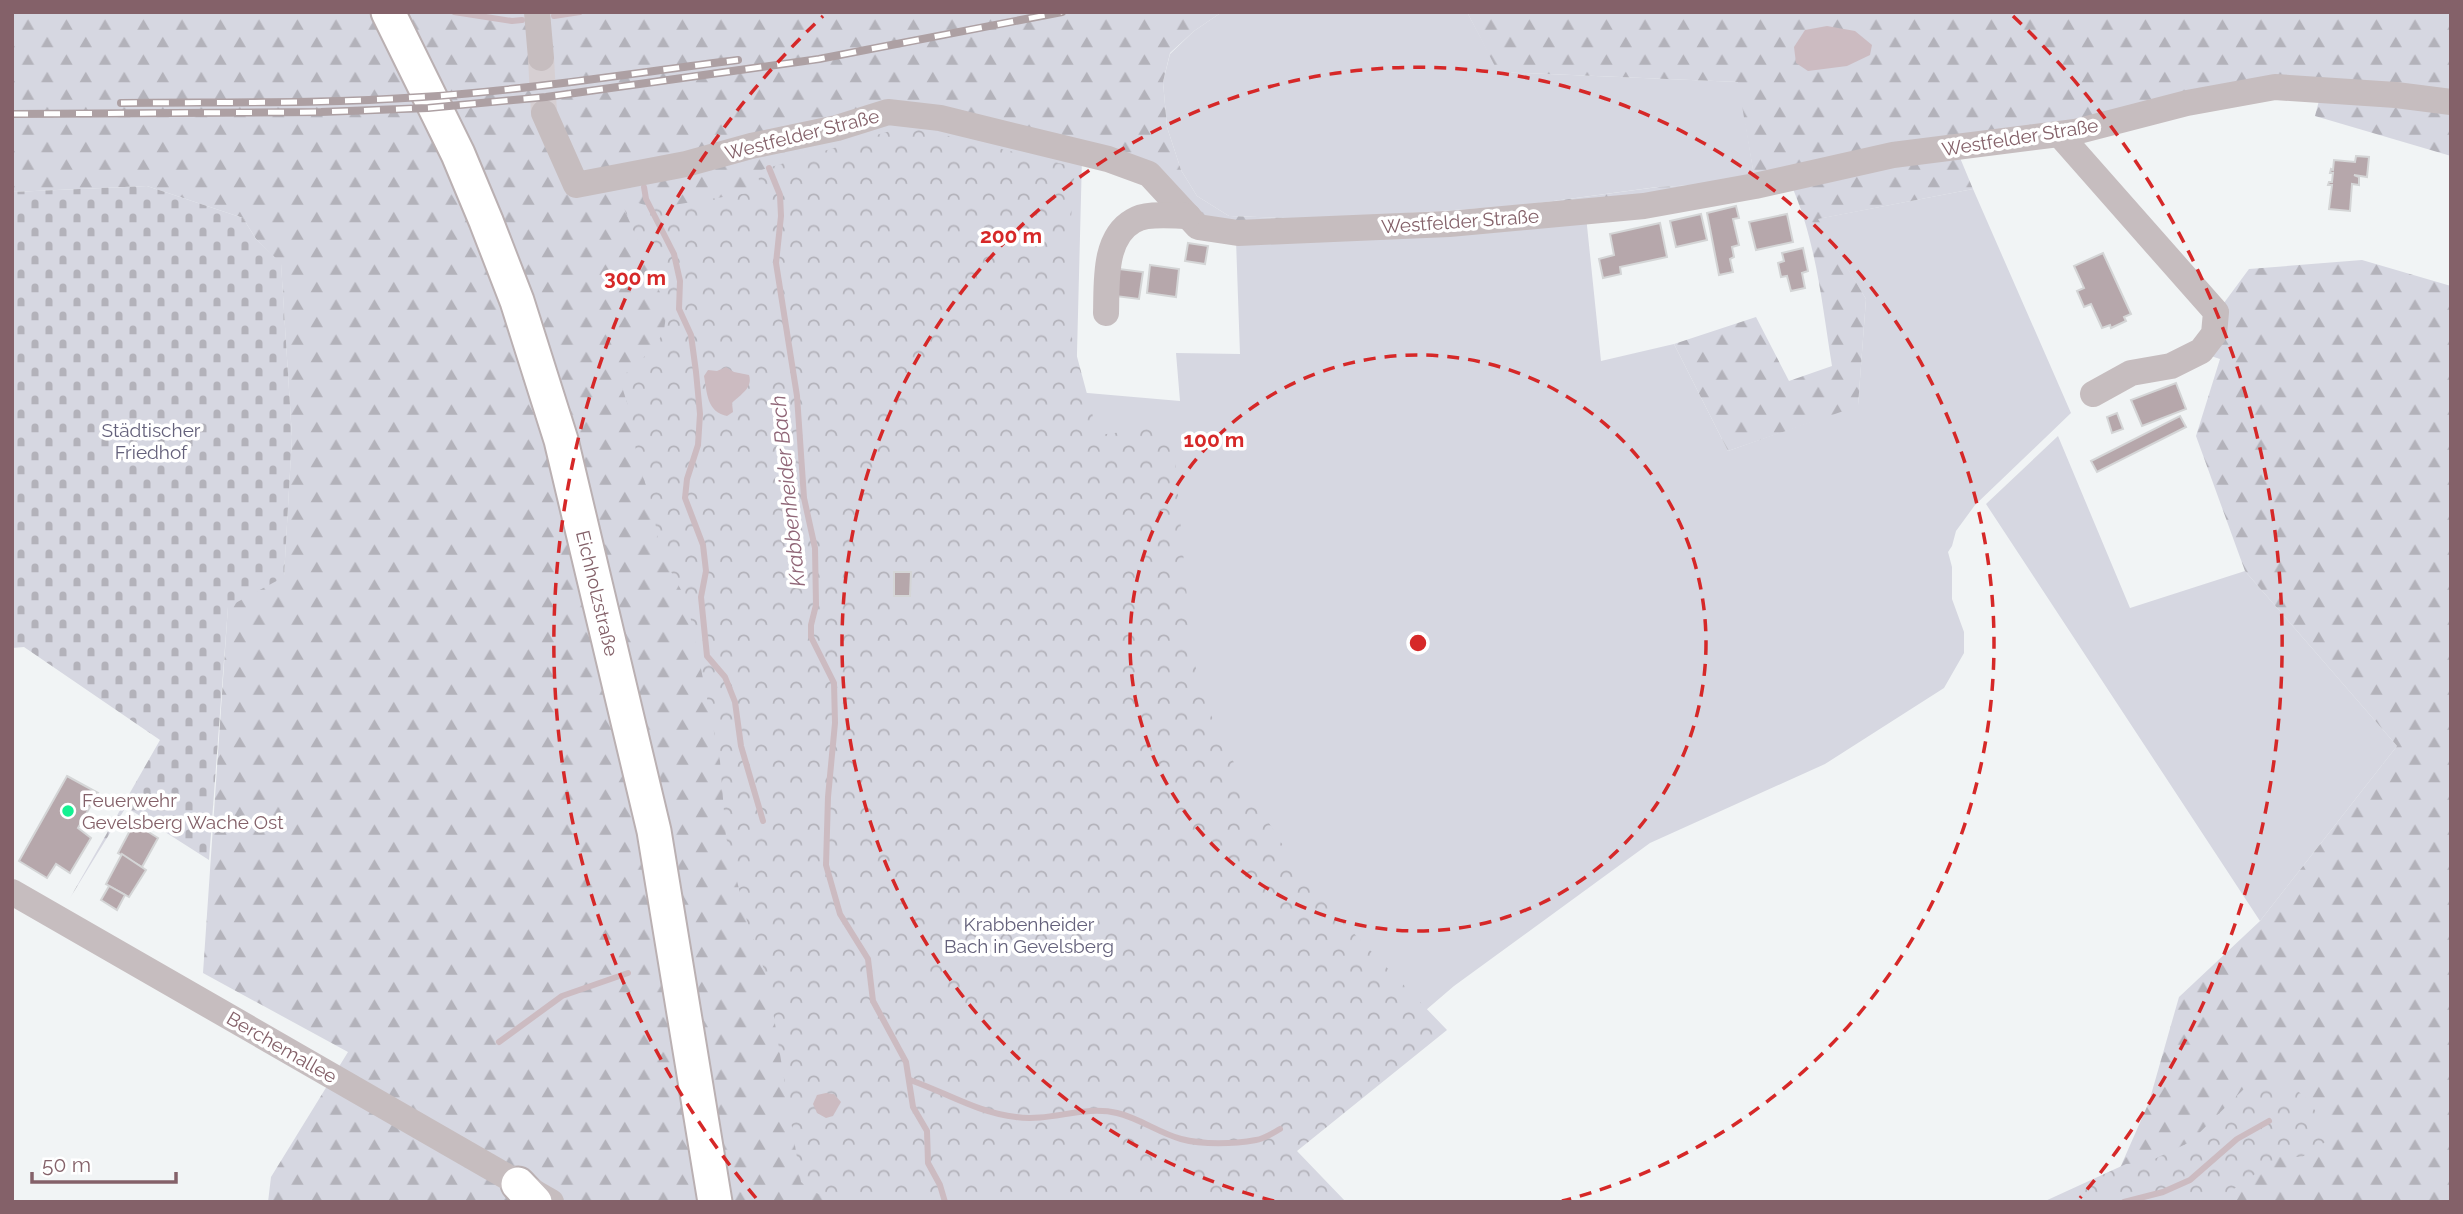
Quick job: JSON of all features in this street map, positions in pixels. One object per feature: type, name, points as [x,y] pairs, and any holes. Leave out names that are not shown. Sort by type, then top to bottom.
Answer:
[{"type":"main road","name":"Eichholzstraße","points":[[388,12],[458,154],[486,220],[517,301],[561,440],[653,831],[715,1202]]},
{"type":"street","points":[[537,12],[541,58]]},
{"type":"street","name":"Westfelder Straße","points":[[544,113],[576,185],[686,164],[751,146],[837,128],[888,112],[940,117],[1108,159],[1149,174],[1198,227],[1238,233],[1449,224],[1644,206],[1755,186],[1893,155],[2059,134],[2187,103],[2275,87],[2396,95],[2451,102]]},
{"type":"street","points":[[2059,134],[2216,312],[2214,334],[2201,351],[2171,366],[2131,373],[2093,394]]},
{"type":"street","points":[[1106,313],[1107,267],[1114,242],[1122,231],[1134,220],[1156,216],[1188,216]]},
{"type":"street","name":"Berchemallee","points":[[12,892],[526,1193],[551,1202]]},
{"type":"green space","points":[[12,12],[1222,12],[1194,31],[1170,53],[1163,82],[1167,127],[1181,170],[1197,196],[1229,216],[1317,219],[1516,206],[1658,187],[1755,182],[1561,210],[1348,226],[1257,229],[1227,227],[1199,214],[1142,164],[943,114],[886,110],[802,133],[827,374],[855,801],[834,873],[884,958],[919,1087],[964,1202],[268,1202],[271,1177],[348,1052],[203,973],[228,606],[284,576],[292,437],[281,264],[256,239],[243,218],[147,186],[12,192]]},
{"type":"green space","points":[[1222,12],[1467,12],[1499,72],[1739,82],[1755,182],[1657,187],[1516,206],[1316,219],[1229,216],[1197,196],[1181,170],[1167,127],[1163,82],[1170,54],[1194,31]]},
{"type":"green space","points":[[1467,12],[2451,12],[2451,156],[2315,116],[2323,85],[1755,182],[1738,82],[1498,72]]},
{"type":"green space","points":[[891,116],[1082,158],[1076,392],[1180,401],[1176,353],[1240,354],[1236,240],[1586,216],[1601,361],[1674,344],[1728,451],[1858,405],[1866,299],[1817,219],[1973,189],[2071,413],[1975,505],[1956,531],[1948,552],[1952,567],[1952,599],[1964,632],[1964,653],[1944,688],[1825,764],[1650,843],[1454,986],[1363,1064],[884,958],[802,139]]},
{"type":"green space","name":"Krabbenheider Bach in Gevelsberg","points":[[900,128],[916,128],[1075,167],[1064,308],[1098,435],[1172,426],[1190,632],[1198,681],[1210,713],[1238,771],[1315,893],[1447,1030],[1297,1151],[1346,1202],[836,1202],[810,1190],[801,1182],[768,981],[747,921],[726,837],[720,761],[687,601],[661,553],[650,496],[638,464],[630,412],[623,390],[623,376],[656,346],[664,330],[667,309],[623,206],[635,202],[655,208],[760,191],[758,171]]},
{"type":"green space","points":[[1958,153],[1973,189],[1818,219],[1866,299],[1858,406],[1728,451],[1674,344],[1756,317],[1789,381],[1832,366],[1812,249],[1790,182]]},
{"type":"green space","name":"Städtischer Friedhof","points":[[147,186],[243,218],[256,239],[281,263],[292,437],[284,577],[228,607],[209,860],[126,807],[70,898],[160,740],[24,647],[12,648],[12,192]]},
{"type":"green space","points":[[2362,260],[2451,286],[2451,1202],[2144,1202],[2120,1168],[2149,1102],[2179,997],[2260,921],[2397,746],[2245,571],[2196,436],[2220,359],[2202,353],[2218,311],[2249,269]]},
{"type":"green space","points":[[2058,436],[2130,608],[2245,571],[2397,746],[2260,921],[1986,504]]},
{"type":"green space","points":[[2249,1084],[2283,1085],[2300,1093],[2316,1111],[2330,1139],[2302,1157],[2281,1156],[2215,1202],[2043,1202],[2126,1164],[2146,1163],[2190,1142]]},
{"type":"shaded area","points":[[1827,26],[1855,31],[1872,45],[1870,55],[1847,66],[1808,71],[1796,63],[1794,47],[1805,30]]},
{"type":"shaded area","points":[[726,367],[749,375],[750,380],[745,390],[732,403],[733,412],[727,416],[720,414],[712,406],[704,376],[708,370],[717,371]]},
{"type":"shaded area","points":[[834,1094],[841,1102],[833,1116],[826,1118],[817,1113],[813,1104],[817,1095]]},
{"type":"building","points":[[2356,156],[2369,157],[2367,177],[2354,175],[2359,177],[2359,185],[2352,184],[2350,211],[2329,209],[2332,185],[2328,185],[2332,182],[2333,173],[2330,173],[2334,160],[2355,162]]},
{"type":"building","points":[[1736,206],[1739,218],[1733,219],[1739,245],[1732,247],[1734,257],[1730,259],[1733,272],[1719,275],[1707,213]]},
{"type":"building","points":[[1701,214],[1707,240],[1676,247],[1670,221]]},
{"type":"building","points":[[1787,214],[1793,242],[1756,250],[1749,222]]},
{"type":"building","points":[[1660,223],[1667,257],[1620,267],[1621,274],[1603,278],[1599,259],[1614,255],[1610,234]]},
{"type":"building","points":[[1188,243],[1208,246],[1205,264],[1185,261]]},
{"type":"building","points":[[1803,248],[1808,271],[1802,273],[1805,288],[1791,291],[1787,276],[1781,277],[1778,263],[1784,261],[1782,253]]},
{"type":"building","points":[[2103,253],[2131,314],[2124,317],[2126,321],[2111,328],[2110,325],[2102,328],[2091,304],[2084,307],[2077,291],[2084,288],[2074,266]]},
{"type":"building","points":[[1150,265],[1179,269],[1176,297],[1147,293]]},
{"type":"building","points":[[1119,269],[1143,272],[1139,299],[1115,296]]},
{"type":"building","points":[[2176,383],[2186,409],[2142,426],[2131,400]]},
{"type":"building","points":[[2117,413],[2123,429],[2112,433],[2107,417]]},
{"type":"building","points":[[2180,416],[2186,427],[2097,472],[2091,461]]},
{"type":"building","points":[[894,572],[911,572],[910,596],[894,596]]},
{"type":"building","name":"Feuerwehr Gevelsberg Wache Ost","points":[[67,776],[98,793],[78,828],[91,838],[70,873],[56,864],[47,878],[19,861]]},
{"type":"building","points":[[134,823],[158,838],[142,867],[118,853]]},
{"type":"building","points":[[122,854],[146,870],[129,897],[106,884]]},
{"type":"building","points":[[109,886],[125,895],[117,910],[101,900]]},
{"type":"waterway","points":[[454,12],[512,21],[522,20]]},
{"type":"waterway","points":[[554,16],[580,12]]},
{"type":"waterway","name":"Krabbenheider Bach","points":[[769,168],[780,195],[781,216],[776,263],[797,396],[804,498],[815,548],[816,605],[811,637],[834,683],[835,723],[828,797],[826,865],[840,914],[868,959],[873,1001],[906,1062],[913,1107],[927,1131],[928,1163],[940,1185],[945,1202]]},
{"type":"waterway","points":[[644,187],[646,199],[674,254],[680,281],[679,309],[691,335],[696,372],[700,414],[698,445],[687,479],[685,498],[703,545],[706,571],[701,597],[707,656],[725,677],[735,702],[741,746],[763,821]]},
{"type":"waterway","points":[[499,1042],[562,996],[628,973]]},
{"type":"waterway","points":[[910,1080],[975,1107],[1002,1115],[1029,1118],[1105,1111],[1125,1115],[1181,1139],[1199,1142],[1256,1140],[1280,1129]]},
{"type":"waterway","points":[[2124,1202],[2163,1192],[2190,1180],[2237,1139],[2269,1121]]},
{"type":"tunnel","points":[[541,58],[544,113]]},
{"type":"railway","points":[[12,114],[321,112],[428,108],[546,97],[819,59],[1062,12]]},
{"type":"railway","points":[[121,103],[309,102],[422,97],[541,86],[738,60]]},
{"type":"place","name":"Feuerwehr Gevelsberg Wache Ost","points":[[68,811]]}]
